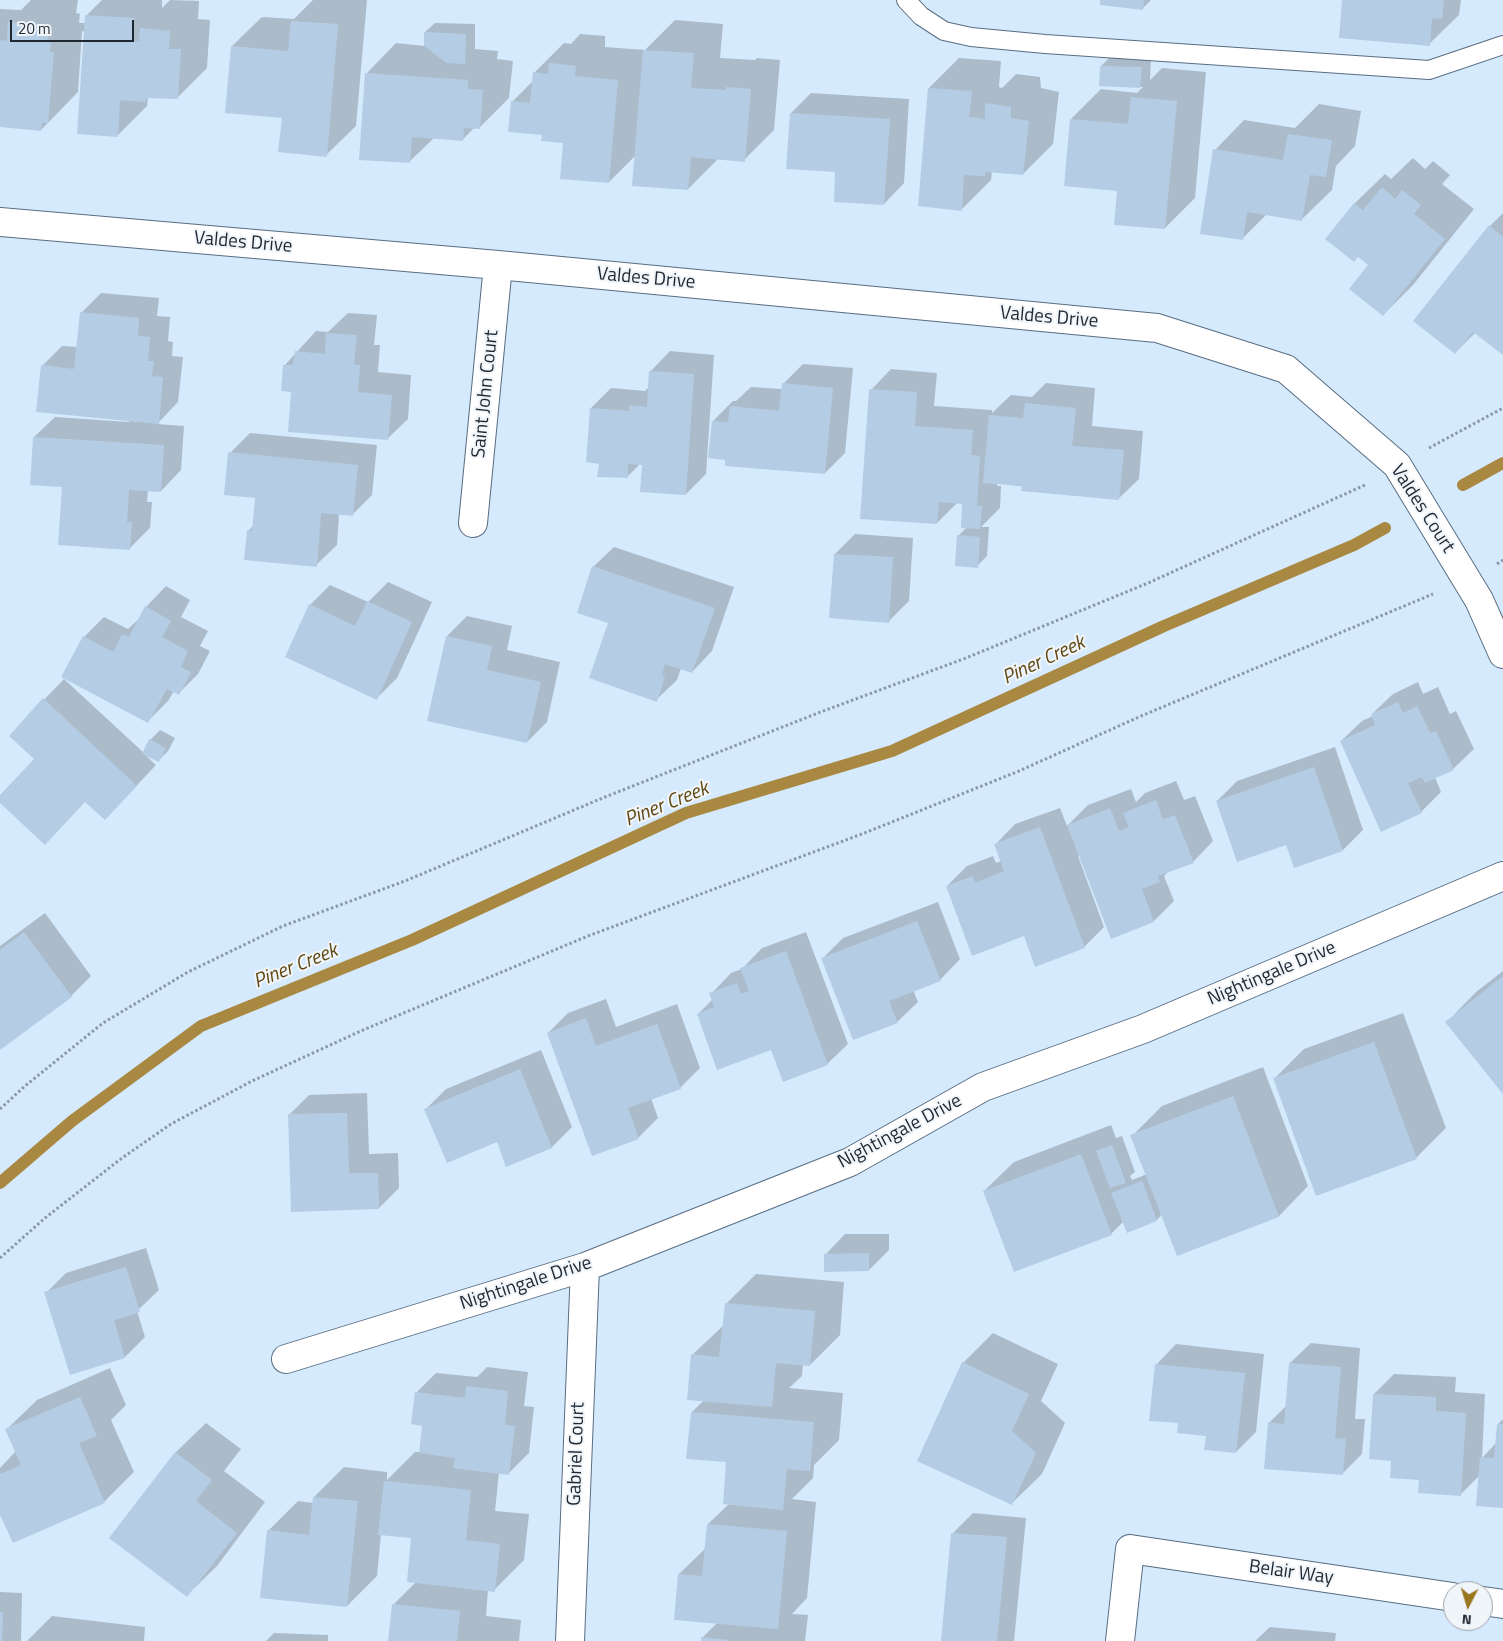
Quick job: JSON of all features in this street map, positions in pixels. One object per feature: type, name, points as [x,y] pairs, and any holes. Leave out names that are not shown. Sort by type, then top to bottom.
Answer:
[{"type":"street","name":"Valdes Drive","points":[[0,222],[498,265],[1157,328],[1286,369]]},
{"type":"street","name":"Saint John Court","points":[[473,523],[498,265]]},
{"type":"street","name":"Valdes Court","points":[[1286,369],[1398,465],[1479,600],[1503,654]]},
{"type":"street","name":"Nightingale Drive","points":[[286,1359],[584,1267],[850,1162],[983,1087],[1143,1029],[1503,876]]},
{"type":"street","name":"Gabriel Court","points":[[570,1641],[584,1267]]},
{"type":"street","name":"Belair Way","points":[[1120,1641],[1130,1549],[1443,1596]]},
{"type":"lane","points":[[906,0],[921,16],[944,31],[971,37],[1055,45],[1429,70],[1503,45]]},
{"type":"path","points":[[1425,450],[1503,408]]},
{"type":"path","points":[[0,1108],[103,1024],[188,972],[283,926],[406,881],[614,794],[818,713],[966,658],[1148,583],[1364,485]]},
{"type":"path","points":[[0,1258],[45,1218],[129,1153],[171,1124],[252,1081],[363,1030],[588,936],[835,844],[1018,771],[1141,716],[1423,598]]},
{"type":"building","points":[[1100,0],[1144,0],[1143,10],[1100,5]]},
{"type":"building","points":[[1342,0],[1444,0],[1442,19],[1432,18],[1430,46],[1339,38]]},
{"type":"building","points":[[85,15],[134,18],[132,41],[139,42],[140,28],[170,31],[169,49],[181,49],[178,99],[146,98],[145,102],[120,100],[118,137],[77,134]]},
{"type":"building","points":[[291,21],[338,24],[327,157],[278,152],[282,118],[225,113],[231,46],[288,51]]},
{"type":"building","points":[[8,22],[49,25],[47,43],[51,43],[50,52],[54,52],[48,123],[42,123],[41,131],[0,127],[0,40],[7,41]]},
{"type":"building","points":[[424,32],[466,34],[465,64],[447,63],[424,46]]},
{"type":"building","points":[[643,50],[694,53],[691,88],[726,90],[726,87],[751,89],[745,162],[691,157],[688,190],[632,186]]},
{"type":"building","points":[[549,63],[576,66],[575,76],[618,80],[609,183],[560,179],[563,143],[541,141],[542,135],[508,132],[511,101],[530,103],[533,72],[548,74]]},
{"type":"building","points":[[1100,66],[1142,67],[1140,88],[1099,86]]},
{"type":"building","points":[[365,73],[468,80],[468,89],[483,90],[480,129],[464,128],[463,141],[412,137],[410,163],[359,160]]},
{"type":"building","points":[[928,88],[972,91],[969,117],[985,119],[985,103],[1011,107],[1011,118],[1029,121],[1023,175],[985,172],[985,176],[964,175],[962,211],[918,206]]},
{"type":"building","points":[[1131,97],[1177,101],[1165,229],[1114,225],[1117,191],[1064,186],[1070,119],[1128,124]]},
{"type":"building","points":[[790,113],[890,119],[884,205],[834,202],[835,172],[786,169]]},
{"type":"building","points":[[1288,134],[1332,140],[1326,177],[1310,175],[1302,221],[1247,212],[1243,240],[1200,234],[1213,149],[1283,160]]},
{"type":"building","points":[[1382,187],[1395,199],[1402,190],[1421,205],[1414,214],[1445,239],[1383,316],[1349,289],[1368,265],[1358,257],[1354,262],[1325,239],[1354,203],[1363,210]]},
{"type":"building","points":[[1489,225],[1503,237],[1503,355],[1473,332],[1455,354],[1413,321]]},
{"type":"building","points":[[80,312],[139,318],[138,336],[150,337],[148,361],[154,361],[152,376],[163,377],[159,424],[36,412],[41,365],[74,369]]},
{"type":"building","points":[[326,333],[357,335],[354,365],[360,365],[358,392],[392,395],[388,440],[288,432],[291,392],[281,391],[283,365],[293,365],[295,351],[325,354]]},
{"type":"building","points":[[649,371],[694,374],[686,495],[640,492],[642,465],[628,464],[628,478],[597,477],[599,464],[586,462],[590,408],[629,411],[629,405],[647,407]]},
{"type":"building","points":[[782,383],[833,388],[825,474],[725,466],[725,460],[708,458],[712,421],[728,422],[730,406],[779,411]]},
{"type":"building","points":[[869,389],[917,392],[915,426],[973,430],[971,455],[980,456],[977,506],[982,506],[980,529],[961,528],[962,504],[939,502],[937,524],[860,519]]},
{"type":"building","points":[[1025,403],[1076,408],[1072,446],[1124,450],[1119,500],[1021,491],[1022,486],[983,483],[989,415],[1023,418]]},
{"type":"building","points":[[33,437],[164,445],[161,492],[129,490],[127,522],[132,522],[130,550],[58,545],[62,487],[30,485]]},
{"type":"building","points":[[228,452],[358,465],[353,516],[321,513],[317,567],[244,560],[247,530],[252,531],[255,498],[224,495]]},
{"type":"building","points":[[957,535],[980,537],[978,568],[955,566]]},
{"type":"building","points":[[834,554],[893,557],[889,623],[829,618]]},
{"type":"building","points":[[592,566],[715,608],[692,673],[665,664],[662,675],[665,676],[657,702],[589,678],[608,623],[577,613]]},
{"type":"building","points":[[367,601],[412,622],[377,700],[285,657],[309,604],[355,626]]},
{"type":"building","points":[[145,606],[171,621],[162,637],[188,651],[181,667],[191,672],[179,695],[167,689],[148,723],[61,677],[83,636],[113,652],[122,634],[129,637]]},
{"type":"building","points":[[446,636],[492,646],[487,670],[541,682],[527,743],[427,721]]},
{"type":"building","points":[[43,698],[137,786],[105,820],[85,802],[45,845],[0,803],[0,795],[34,759],[9,736]]},
{"type":"building","points":[[1398,702],[1403,713],[1417,706],[1430,733],[1436,731],[1454,770],[1425,783],[1422,777],[1408,783],[1422,813],[1381,832],[1340,741],[1375,725],[1371,714]]},
{"type":"building","points":[[149,739],[166,748],[159,762],[142,754]]},
{"type":"building","points":[[1314,767],[1343,851],[1294,868],[1286,845],[1237,862],[1216,801]]},
{"type":"building","points":[[1156,800],[1163,819],[1175,815],[1194,863],[1158,876],[1160,882],[1142,889],[1154,922],[1111,939],[1067,825],[1110,808],[1119,831],[1129,827],[1123,813]]},
{"type":"building","points":[[1040,827],[1085,948],[1035,967],[1024,936],[972,956],[946,886],[973,876],[975,883],[1004,871],[994,844]]},
{"type":"building","points":[[917,921],[941,981],[889,1001],[898,1023],[853,1040],[821,958]]},
{"type":"building","points":[[24,932],[72,997],[0,1050],[0,950]]},
{"type":"building","points":[[786,951],[828,1065],[783,1082],[771,1050],[717,1070],[697,1014],[714,1007],[709,993],[737,983],[741,994],[749,991],[740,968]]},
{"type":"building","points":[[1503,976],[1503,1094],[1445,1022]]},
{"type":"building","points":[[586,1018],[596,1046],[657,1024],[681,1089],[628,1108],[639,1139],[592,1156],[547,1033]]},
{"type":"building","points":[[1374,1042],[1417,1159],[1316,1196],[1273,1078]]},
{"type":"building","points":[[520,1069],[552,1148],[506,1167],[497,1142],[447,1163],[424,1109]]},
{"type":"building","points":[[1233,1096],[1279,1217],[1177,1256],[1130,1135]]},
{"type":"building","points":[[347,1113],[349,1173],[378,1173],[379,1209],[291,1212],[288,1114]]},
{"type":"building","points":[[1112,1145],[1126,1183],[1110,1188],[1096,1151]]},
{"type":"building","points":[[1081,1154],[1112,1235],[1014,1272],[983,1191]]},
{"type":"building","points":[[1142,1181],[1157,1221],[1127,1233],[1111,1193]]},
{"type":"building","points":[[869,1253],[869,1271],[824,1272],[824,1254]]},
{"type":"building","points":[[126,1267],[140,1312],[114,1320],[125,1358],[70,1375],[44,1292]]},
{"type":"building","points":[[725,1303],[815,1311],[810,1366],[776,1363],[772,1407],[687,1400],[691,1354],[719,1357]]},
{"type":"building","points":[[962,1362],[1029,1394],[1012,1431],[1036,1453],[1012,1505],[917,1461]]},
{"type":"building","points":[[1289,1363],[1341,1367],[1335,1438],[1346,1439],[1343,1475],[1264,1469],[1268,1422],[1284,1424]]},
{"type":"building","points":[[1155,1364],[1245,1373],[1236,1453],[1204,1450],[1206,1436],[1177,1433],[1178,1423],[1149,1421]]},
{"type":"building","points":[[466,1386],[508,1391],[505,1425],[515,1426],[509,1475],[453,1468],[455,1458],[419,1453],[422,1426],[411,1424],[415,1392],[465,1398]]},
{"type":"building","points":[[1373,1394],[1436,1397],[1436,1411],[1466,1413],[1461,1496],[1418,1493],[1419,1480],[1390,1478],[1391,1461],[1369,1459]]},
{"type":"building","points":[[80,1397],[97,1436],[79,1443],[105,1503],[13,1543],[0,1515],[0,1474],[21,1465],[5,1429]]},
{"type":"building","points":[[691,1412],[814,1422],[810,1471],[787,1469],[783,1510],[723,1504],[726,1462],[686,1459]]},
{"type":"building","points":[[1497,1424],[1503,1424],[1503,1508],[1476,1506],[1480,1457],[1494,1458]]},
{"type":"building","points":[[175,1452],[212,1480],[196,1501],[237,1533],[187,1597],[109,1538]]},
{"type":"building","points":[[384,1481],[471,1490],[466,1540],[500,1544],[495,1592],[407,1582],[411,1538],[378,1535]]},
{"type":"building","points":[[313,1497],[358,1501],[347,1607],[260,1598],[267,1530],[309,1535]]},
{"type":"building","points":[[707,1524],[787,1531],[778,1629],[674,1620],[678,1574],[702,1576]]},
{"type":"building","points":[[951,1533],[1007,1537],[997,1641],[941,1641]]},
{"type":"building","points":[[392,1604],[460,1611],[457,1641],[388,1641]]},
{"type":"building","points":[[0,1612],[3,1612],[2,1641],[0,1641]]},
{"type":"building","points":[[701,1637],[728,1640],[728,1641],[701,1641]]},
{"type":"waterway","name":"Piner Creek","points":[[1463,485],[1503,463]]},
{"type":"waterway","name":"Piner Creek","points":[[0,1183],[72,1121],[201,1026],[412,940],[686,813],[892,751],[1164,626],[1354,545],[1385,528]]}]
